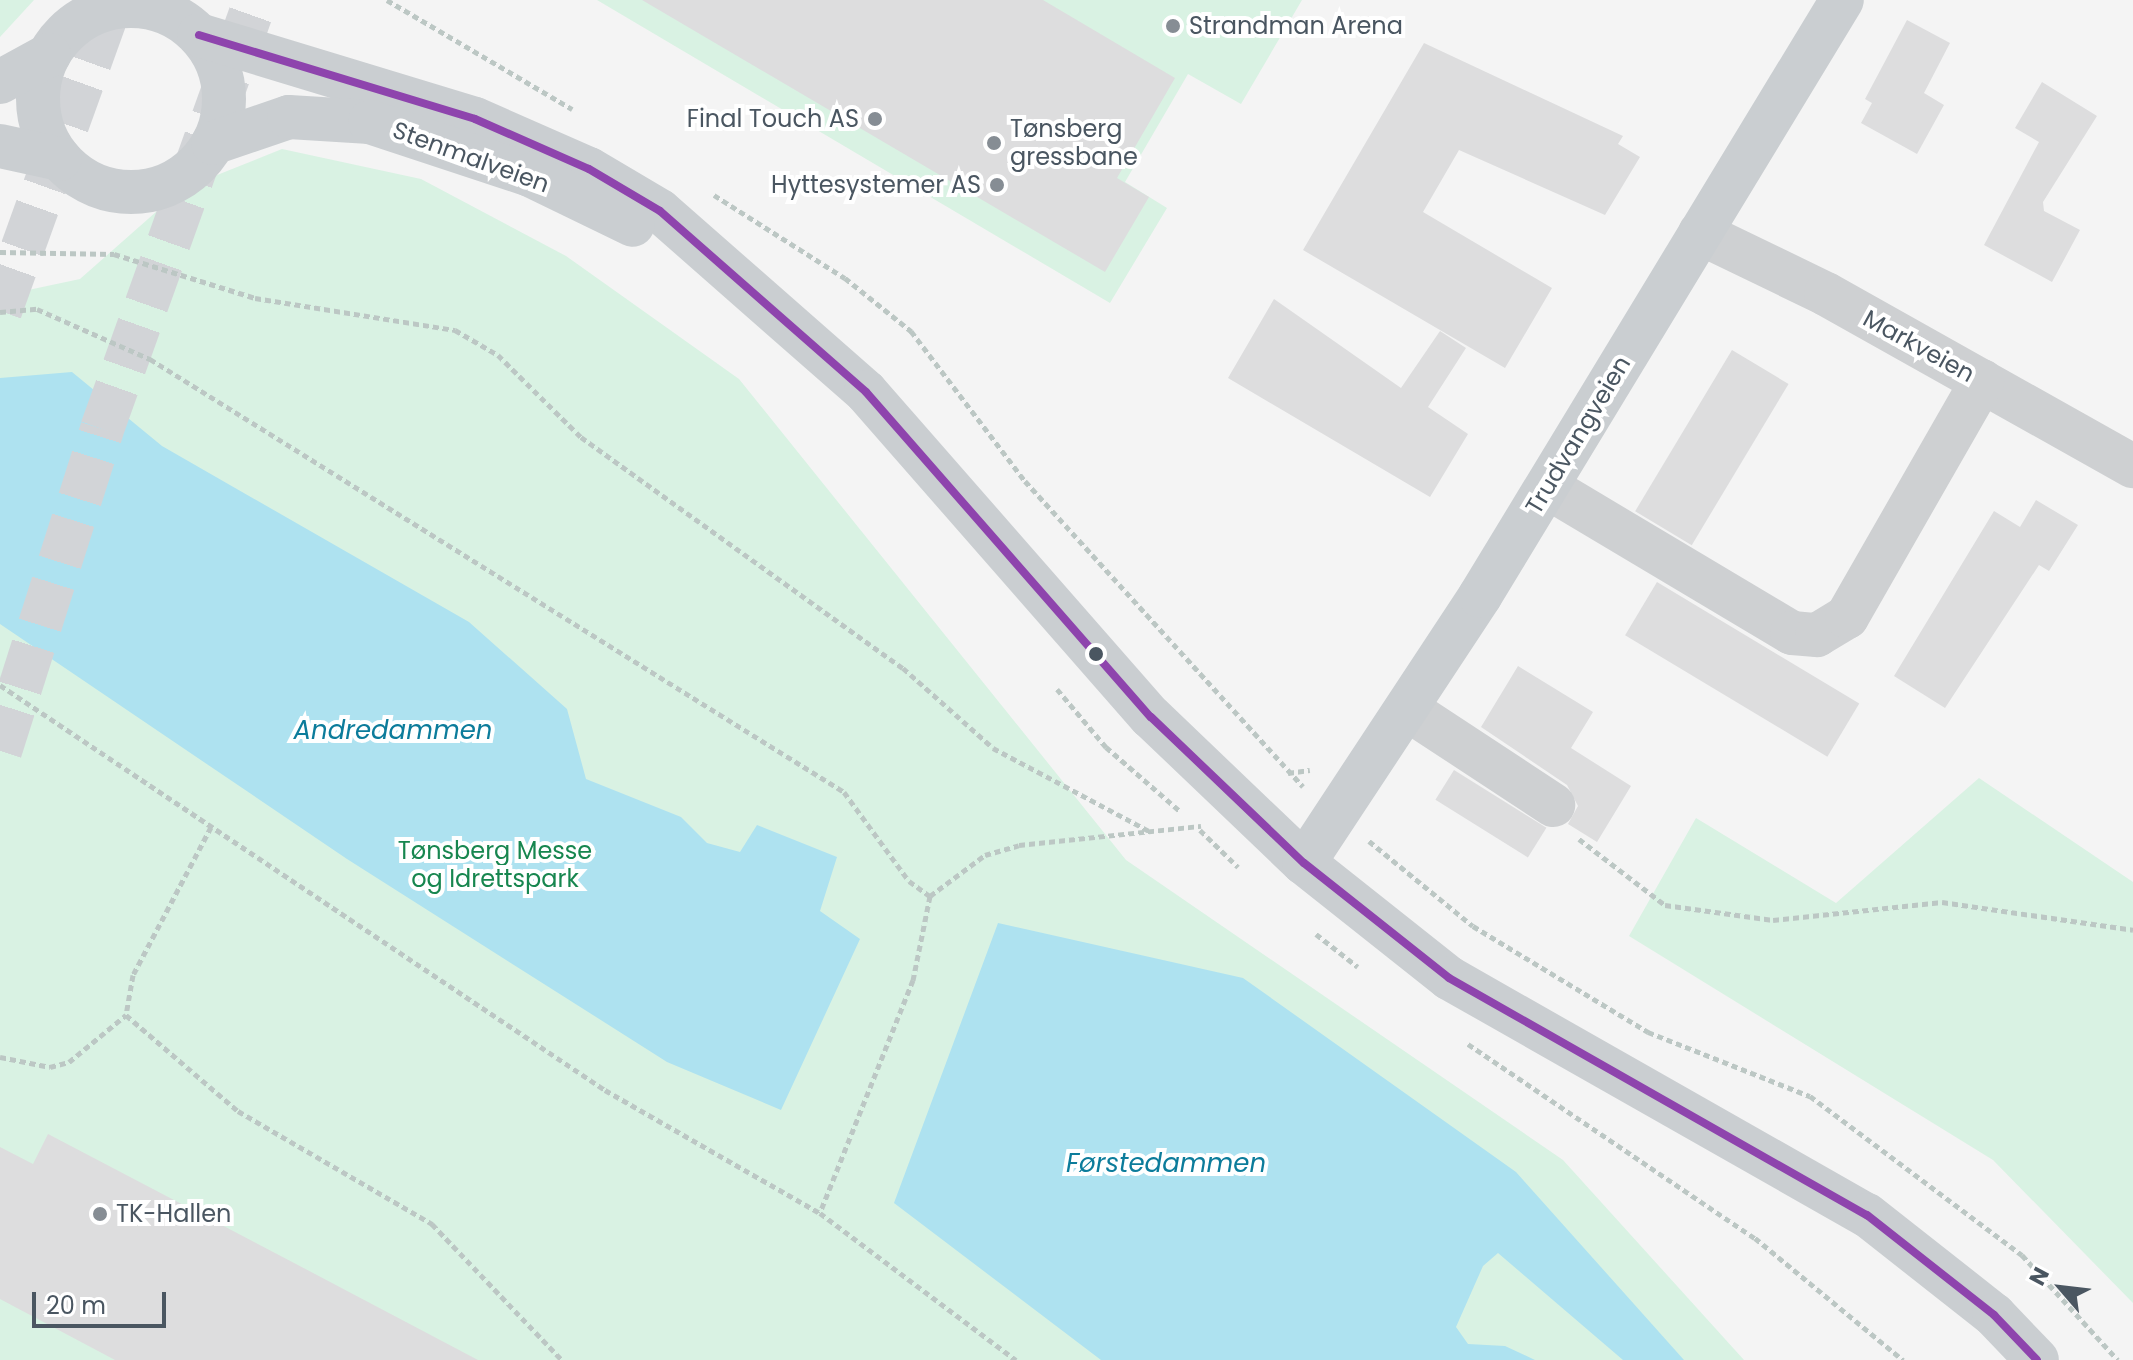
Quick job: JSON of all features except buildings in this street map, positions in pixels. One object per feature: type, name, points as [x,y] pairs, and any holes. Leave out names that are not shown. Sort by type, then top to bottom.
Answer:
[{"type":"main road","name":"Trudvangveien","points":[[1304,863],[1338,816],[1547,487],[1842,0]]},
{"type":"main road","name":"Stenmalveien","points":[[49,55],[83,10],[124,6],[178,16],[475,119],[575,163],[660,211],[718,266],[866,392],[1151,717],[1304,863],[1449,978],[1867,1215],[1994,1315],[2037,1360]]},
{"type":"main road","points":[[178,16],[223,86],[213,143]]},
{"type":"main road","points":[[0,82],[49,55]]},
{"type":"main road","points":[[49,55],[38,109],[60,159]]},
{"type":"main road","name":"Stenmalveien","points":[[60,159],[82,178],[140,192],[194,168],[213,143],[289,117],[370,122],[530,175],[718,266]]},
{"type":"main road","points":[[0,146],[60,159]]},
{"type":"street","name":"Markveien","points":[[1700,233],[1982,381],[2133,466]]},
{"type":"street","points":[[1547,487],[1792,633],[1817,635],[1847,617],[1982,381]]},
{"type":"street","points":[[1407,709],[1553,805]]},
{"type":"path","points":[[0,252],[114,254],[285,305],[455,330],[498,355],[581,437],[903,668],[993,748],[1149,831]]},
{"type":"path","points":[[0,312],[37,309],[150,359],[763,736],[844,792],[909,881],[930,896]]},
{"type":"path","points":[[0,685],[605,1090],[820,1213],[1016,1360]]},
{"type":"path","points":[[1269,751],[1338,816],[1473,926],[1648,1032],[1810,1096],[2022,1255],[2118,1360]]},
{"type":"path","points":[[1553,805],[1556,821],[1665,905],[1773,920],[1942,902],[2133,930]]},
{"type":"path","points":[[0,1057],[50,1067],[69,1062],[126,1015],[133,975],[211,827]]},
{"type":"path","points":[[820,1213],[913,980],[930,896],[985,855],[1019,845],[1199,828]]},
{"type":"path","points":[[126,1015],[238,1111],[432,1224],[562,1360]]},
{"type":"green space","points":[[0,0],[34,0],[0,37]]},
{"type":"green space","name":"Tønsberg gressbane","points":[[597,0],[1302,0],[1241,104],[1188,74],[1125,182],[1167,208],[1110,303]]},
{"type":"green space","name":"Tønsberg Messe og Idrettspark","points":[[282,149],[421,179],[566,256],[739,379],[1126,860],[1563,1160],[1744,1360],[0,1360],[0,296],[80,279],[182,189]]},
{"type":"green space","points":[[1979,778],[2133,882],[2133,1303],[1993,1160],[1629,936],[1696,818],[1836,903]]},
{"type":"water","name":"Andredammen","points":[[72,372],[162,446],[469,622],[567,709],[586,779],[681,817],[707,843],[740,852],[757,825],[837,857],[820,911],[860,939],[781,1110],[667,1062],[347,859],[0,624],[0,378]]},
{"type":"water","name":"Førstedammen","points":[[998,923],[1243,978],[1516,1172],[1684,1360],[1623,1360],[1498,1253],[1483,1266],[1456,1327],[1468,1344],[1505,1346],[1535,1360],[1101,1360],[894,1203]]},
{"type":"tunnel","points":[[0,311],[112,0]]},
{"type":"tunnel","points":[[0,751],[102,429],[256,0]]},
{"type":"transit line","points":[[199,35],[475,119],[589,169],[660,211],[866,392],[1151,717],[1304,863],[1449,978],[1867,1215],[1994,1315],[2037,1360]]},
{"type":"place","name":"Strandman Arena","points":[[1173,26]]},
{"type":"place","name":"Final Touch AS","points":[[875,119]]},
{"type":"place","name":"Tønsberg gressbane","points":[[994,143]]},
{"type":"place","name":"Hyttesystemer AS","points":[[997,185]]},
{"type":"place","name":"TK-Hallen","points":[[100,1214]]}]
